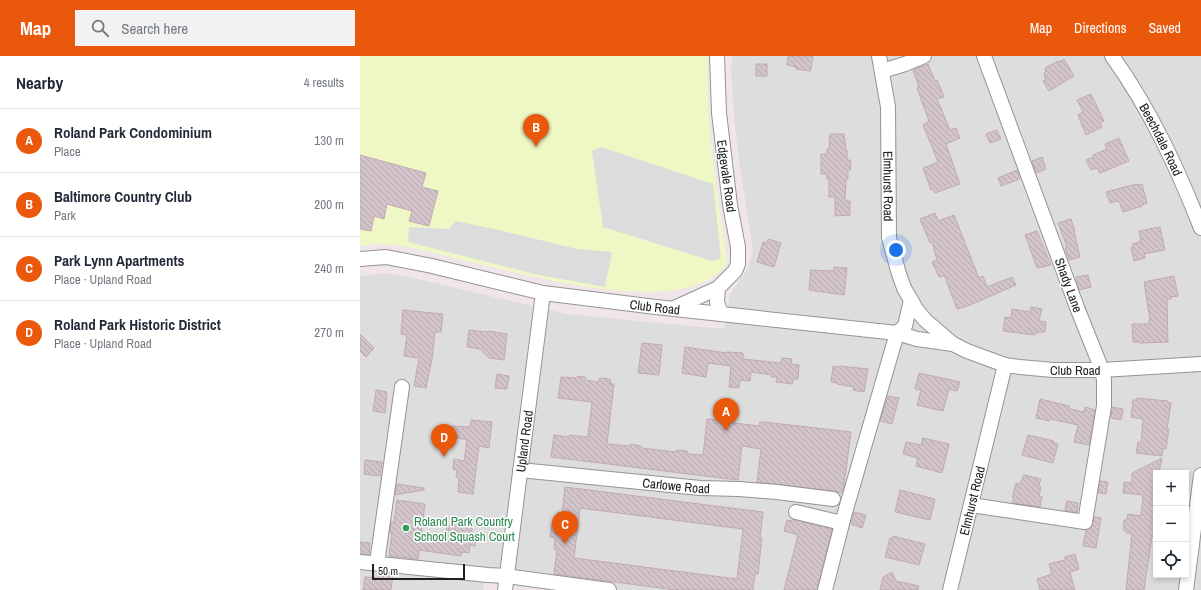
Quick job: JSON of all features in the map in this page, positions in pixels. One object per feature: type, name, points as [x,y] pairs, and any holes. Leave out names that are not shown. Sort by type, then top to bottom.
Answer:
[{"type":"street","name":"Edgevale Road","points":[[673,309],[718,288],[735,271],[738,257],[738,247],[730,205],[719,113],[717,56]]},
{"type":"street","name":"Elmhurst Road","points":[[879,56],[888,107],[889,238],[899,274],[912,300]]},
{"type":"street","points":[[882,71],[924,56]]},
{"type":"street","name":"Shady Lane","points":[[971,505],[1085,522],[1104,406],[1104,380],[1102,370],[1078,310],[984,56]]},
{"type":"street","name":"Beechdale Road","points":[[1112,56],[1127,77],[1152,119],[1179,174],[1201,228]]},
{"type":"street","name":"Club Road","points":[[360,259],[386,257],[432,266],[543,293],[673,309],[897,333],[917,339],[953,344]]},
{"type":"street","points":[[718,288],[717,302],[720,314]]},
{"type":"street","name":"Upland Road","points":[[506,583],[543,293]]},
{"type":"street","points":[[825,590],[842,523],[897,333],[905,326],[912,300]]},
{"type":"street","name":"Club Road","points":[[912,300],[925,320],[953,344],[967,351],[1005,365],[1034,369],[1102,370],[1201,364]]},
{"type":"street","name":"Elmhurst Road","points":[[950,590],[1005,365]]},
{"type":"street","points":[[377,563],[402,387]]},
{"type":"street","name":"Carlowe Road","points":[[520,470],[700,488],[739,488],[832,499]]},
{"type":"street","points":[[1186,590],[1201,475]]},
{"type":"street","points":[[796,512],[842,523]]},
{"type":"street","points":[[360,562],[488,576],[506,583],[609,590]]},
{"type":"shaded area","points":[[733,56],[1201,56],[1201,590],[583,590],[485,578],[483,590],[360,590],[360,276],[384,273],[405,276],[567,314],[724,329],[730,295],[748,268],[753,251],[739,161],[734,117],[731,67]]},
{"type":"shaded area","points":[[601,147],[713,184],[721,258],[712,261],[603,227],[592,151]]},
{"type":"shaded area","points":[[456,221],[577,249],[612,252],[605,287],[539,275],[408,242],[409,227],[449,229]]},
{"type":"green space","points":[[360,56],[708,56],[708,108],[710,134],[727,262],[720,271],[710,279],[684,289],[651,292],[615,290],[576,285],[402,246],[373,244],[360,246]]},
{"type":"building","points":[[788,56],[813,56],[810,71],[796,69],[796,67],[787,65]]},
{"type":"building","points":[[1064,59],[1074,76],[1049,91],[1043,81],[1046,79],[1044,76],[1046,71],[1045,68]]},
{"type":"building","points":[[756,64],[767,64],[767,76],[756,76]]},
{"type":"building","points":[[928,64],[944,97],[937,99],[950,130],[956,128],[960,138],[946,144],[960,184],[935,193],[933,189],[931,190],[923,168],[938,162],[923,125],[929,121],[917,88],[919,87],[913,70]]},
{"type":"building","points":[[1091,94],[1104,121],[1100,123],[1102,127],[1086,135],[1078,115],[1083,112],[1077,100]]},
{"type":"building","points":[[997,130],[1001,139],[990,143],[986,134]]},
{"type":"building","points":[[830,134],[844,134],[847,160],[850,160],[851,170],[848,170],[848,179],[846,179],[845,201],[850,201],[850,215],[835,216],[835,197],[829,197],[829,179],[827,179],[827,174],[821,174],[821,154],[827,154],[827,149],[829,149]]},
{"type":"building","points":[[1119,138],[1129,161],[1100,173],[1097,168],[1091,170],[1086,160],[1107,149],[1105,144]]},
{"type":"building","points":[[360,155],[426,173],[422,187],[438,191],[429,226],[409,221],[412,211],[387,204],[384,219],[374,216],[371,231],[360,229]]},
{"type":"building","points":[[1042,157],[1046,169],[1036,173],[1032,161]]},
{"type":"building","points":[[1017,170],[1020,179],[1001,186],[998,178]]},
{"type":"building","points":[[1136,184],[1142,184],[1147,203],[1123,212],[1119,201],[1110,203],[1106,192]]},
{"type":"building","points":[[935,213],[938,221],[954,215],[979,278],[983,276],[987,287],[1012,277],[1016,285],[957,309],[945,277],[939,277],[932,262],[937,260],[932,242],[930,243],[920,219]]},
{"type":"building","points":[[1071,219],[1080,257],[1069,260],[1065,248],[1067,247],[1058,223]]},
{"type":"building","points":[[1160,227],[1165,250],[1144,254],[1145,258],[1134,261],[1131,248],[1133,247],[1132,244],[1140,242],[1139,241],[1141,240],[1139,231]]},
{"type":"building","points":[[1037,231],[1051,265],[1037,268],[1025,235]]},
{"type":"building","points":[[768,239],[781,243],[774,267],[757,262],[763,242],[767,243]]},
{"type":"building","points":[[834,267],[847,268],[844,295],[809,290],[811,270],[833,271]]},
{"type":"building","points":[[1088,275],[1091,287],[1079,290],[1076,277]]},
{"type":"building","points":[[1174,276],[1178,296],[1167,299],[1168,342],[1133,342],[1132,324],[1149,324],[1150,320],[1144,282]]},
{"type":"building","points":[[1031,307],[1042,309],[1039,321],[1046,322],[1045,332],[1037,332],[1037,334],[1034,333],[1034,335],[1003,331],[1005,317],[1011,318],[1012,309],[1030,312]]},
{"type":"building","points":[[403,310],[443,314],[441,332],[435,332],[432,359],[426,388],[414,386],[419,358],[404,356],[407,335],[401,334]]},
{"type":"building","points":[[469,330],[507,334],[504,360],[489,358],[480,349],[467,347]]},
{"type":"building","points":[[360,334],[374,348],[366,357],[360,351]]},
{"type":"building","points":[[642,343],[662,345],[659,375],[638,373]]},
{"type":"building","points":[[685,347],[727,353],[743,353],[743,359],[781,363],[782,358],[792,359],[791,364],[799,365],[798,379],[793,379],[792,384],[776,382],[777,377],[771,377],[772,375],[751,372],[750,381],[740,380],[739,388],[729,387],[731,366],[708,363],[706,377],[682,373]]},
{"type":"building","points":[[833,366],[868,369],[864,392],[853,390],[854,387],[831,382]]},
{"type":"building","points":[[919,373],[960,382],[957,391],[949,389],[943,411],[917,405],[921,390],[915,389]]},
{"type":"building","points":[[497,374],[509,376],[507,389],[495,388]]},
{"type":"building","points":[[578,376],[585,377],[586,380],[598,382],[600,378],[610,379],[611,384],[614,384],[607,444],[629,446],[631,444],[641,446],[642,448],[676,452],[677,450],[687,451],[688,454],[703,455],[707,419],[734,421],[735,423],[759,426],[760,422],[764,422],[851,432],[842,493],[757,482],[761,449],[742,446],[738,480],[551,457],[554,435],[588,437],[592,402],[558,398],[561,377],[576,378]]},
{"type":"building","points":[[376,390],[387,392],[385,413],[373,411]]},
{"type":"building","points":[[888,396],[899,398],[892,424],[880,421]]},
{"type":"building","points":[[1137,398],[1168,401],[1168,403],[1171,403],[1166,449],[1163,448],[1162,456],[1136,453],[1138,442],[1141,443],[1143,419],[1131,417],[1133,400],[1137,400]]},
{"type":"building","points":[[1040,399],[1069,406],[1070,409],[1084,412],[1085,407],[1095,410],[1089,445],[1074,442],[1078,425],[1050,419],[1049,421],[1036,418]]},
{"type":"building","points":[[1112,407],[1123,409],[1121,420],[1111,418]]},
{"type":"building","points":[[471,420],[492,422],[489,448],[479,446],[473,494],[458,492],[459,478],[456,477],[457,470],[453,469],[454,459],[464,461],[467,440],[450,436],[451,426],[470,427]]},
{"type":"building","points":[[1028,435],[1054,441],[1053,442],[1058,444],[1053,463],[1022,455]]},
{"type":"building","points":[[923,438],[949,444],[942,473],[916,466],[918,458],[903,454],[906,442],[921,445]]},
{"type":"building","points":[[1162,458],[1160,470],[1153,470],[1153,536],[1144,590],[1126,590],[1132,534],[1126,533],[1126,531],[1123,530],[1124,520],[1127,520],[1128,514],[1141,516],[1143,495],[1123,493],[1124,482],[1132,483],[1132,473]]},
{"type":"building","points":[[365,460],[382,462],[380,476],[364,474]]},
{"type":"building","points":[[1024,475],[1041,479],[1039,485],[1041,488],[1039,496],[1042,497],[1040,507],[1012,503],[1016,483],[1020,484]]},
{"type":"building","points":[[1100,481],[1108,482],[1106,494],[1098,493]]},
{"type":"building","points":[[397,484],[424,488],[424,490],[395,495]]},
{"type":"building","points":[[565,487],[763,512],[758,574],[755,574],[753,590],[675,590],[554,574],[557,550],[554,549],[555,538],[550,537],[552,523],[557,524],[558,512],[562,513]],"holes":[[[580,508],[743,529],[737,579],[574,558]]]},
{"type":"building","points":[[900,490],[935,499],[930,520],[895,512]]},
{"type":"building","points":[[397,500],[425,504],[421,535],[445,538],[447,525],[454,526],[455,520],[472,522],[472,536],[476,536],[475,546],[470,545],[469,553],[462,552],[461,556],[419,550],[418,559],[389,556],[392,533],[390,533],[391,522],[394,522]]},
{"type":"building","points":[[1067,501],[1078,503],[1077,512],[1065,510]]},
{"type":"building","points":[[854,512],[866,515],[862,528],[851,524]]},
{"type":"building","points":[[1094,517],[1101,518],[1096,548],[1083,546],[1086,530],[1092,527]]},
{"type":"building","points":[[792,519],[832,529],[817,590],[784,590],[798,535],[784,531],[787,520],[792,521]]},
{"type":"building","points":[[893,536],[925,544],[919,565],[885,557],[890,538],[893,538]]},
{"type":"building","points":[[360,542],[370,543],[369,554],[360,554]]},
{"type":"building","points":[[1075,554],[1079,569],[1070,572],[1075,590],[1040,590],[1037,579],[1052,574],[1049,564],[1065,560],[1065,557]]},
{"type":"building","points":[[892,572],[896,581],[919,586],[918,590],[880,590],[883,577]]},
{"type":"building","points":[[380,573],[393,574],[391,590],[363,590],[365,577],[379,578]]},
{"type":"place","name":"Baltimore Country Club","points":[[536,147]]},
{"type":"place","name":"Roland Park Condominium","points":[[726,431]]},
{"type":"place","name":"Roland Park Historic District","points":[[444,457]]},
{"type":"place","name":"Roland Park Country School Squash Court","points":[[406,528]]},
{"type":"place","name":"Park Lynn Apartments","points":[[565,544]]}]
